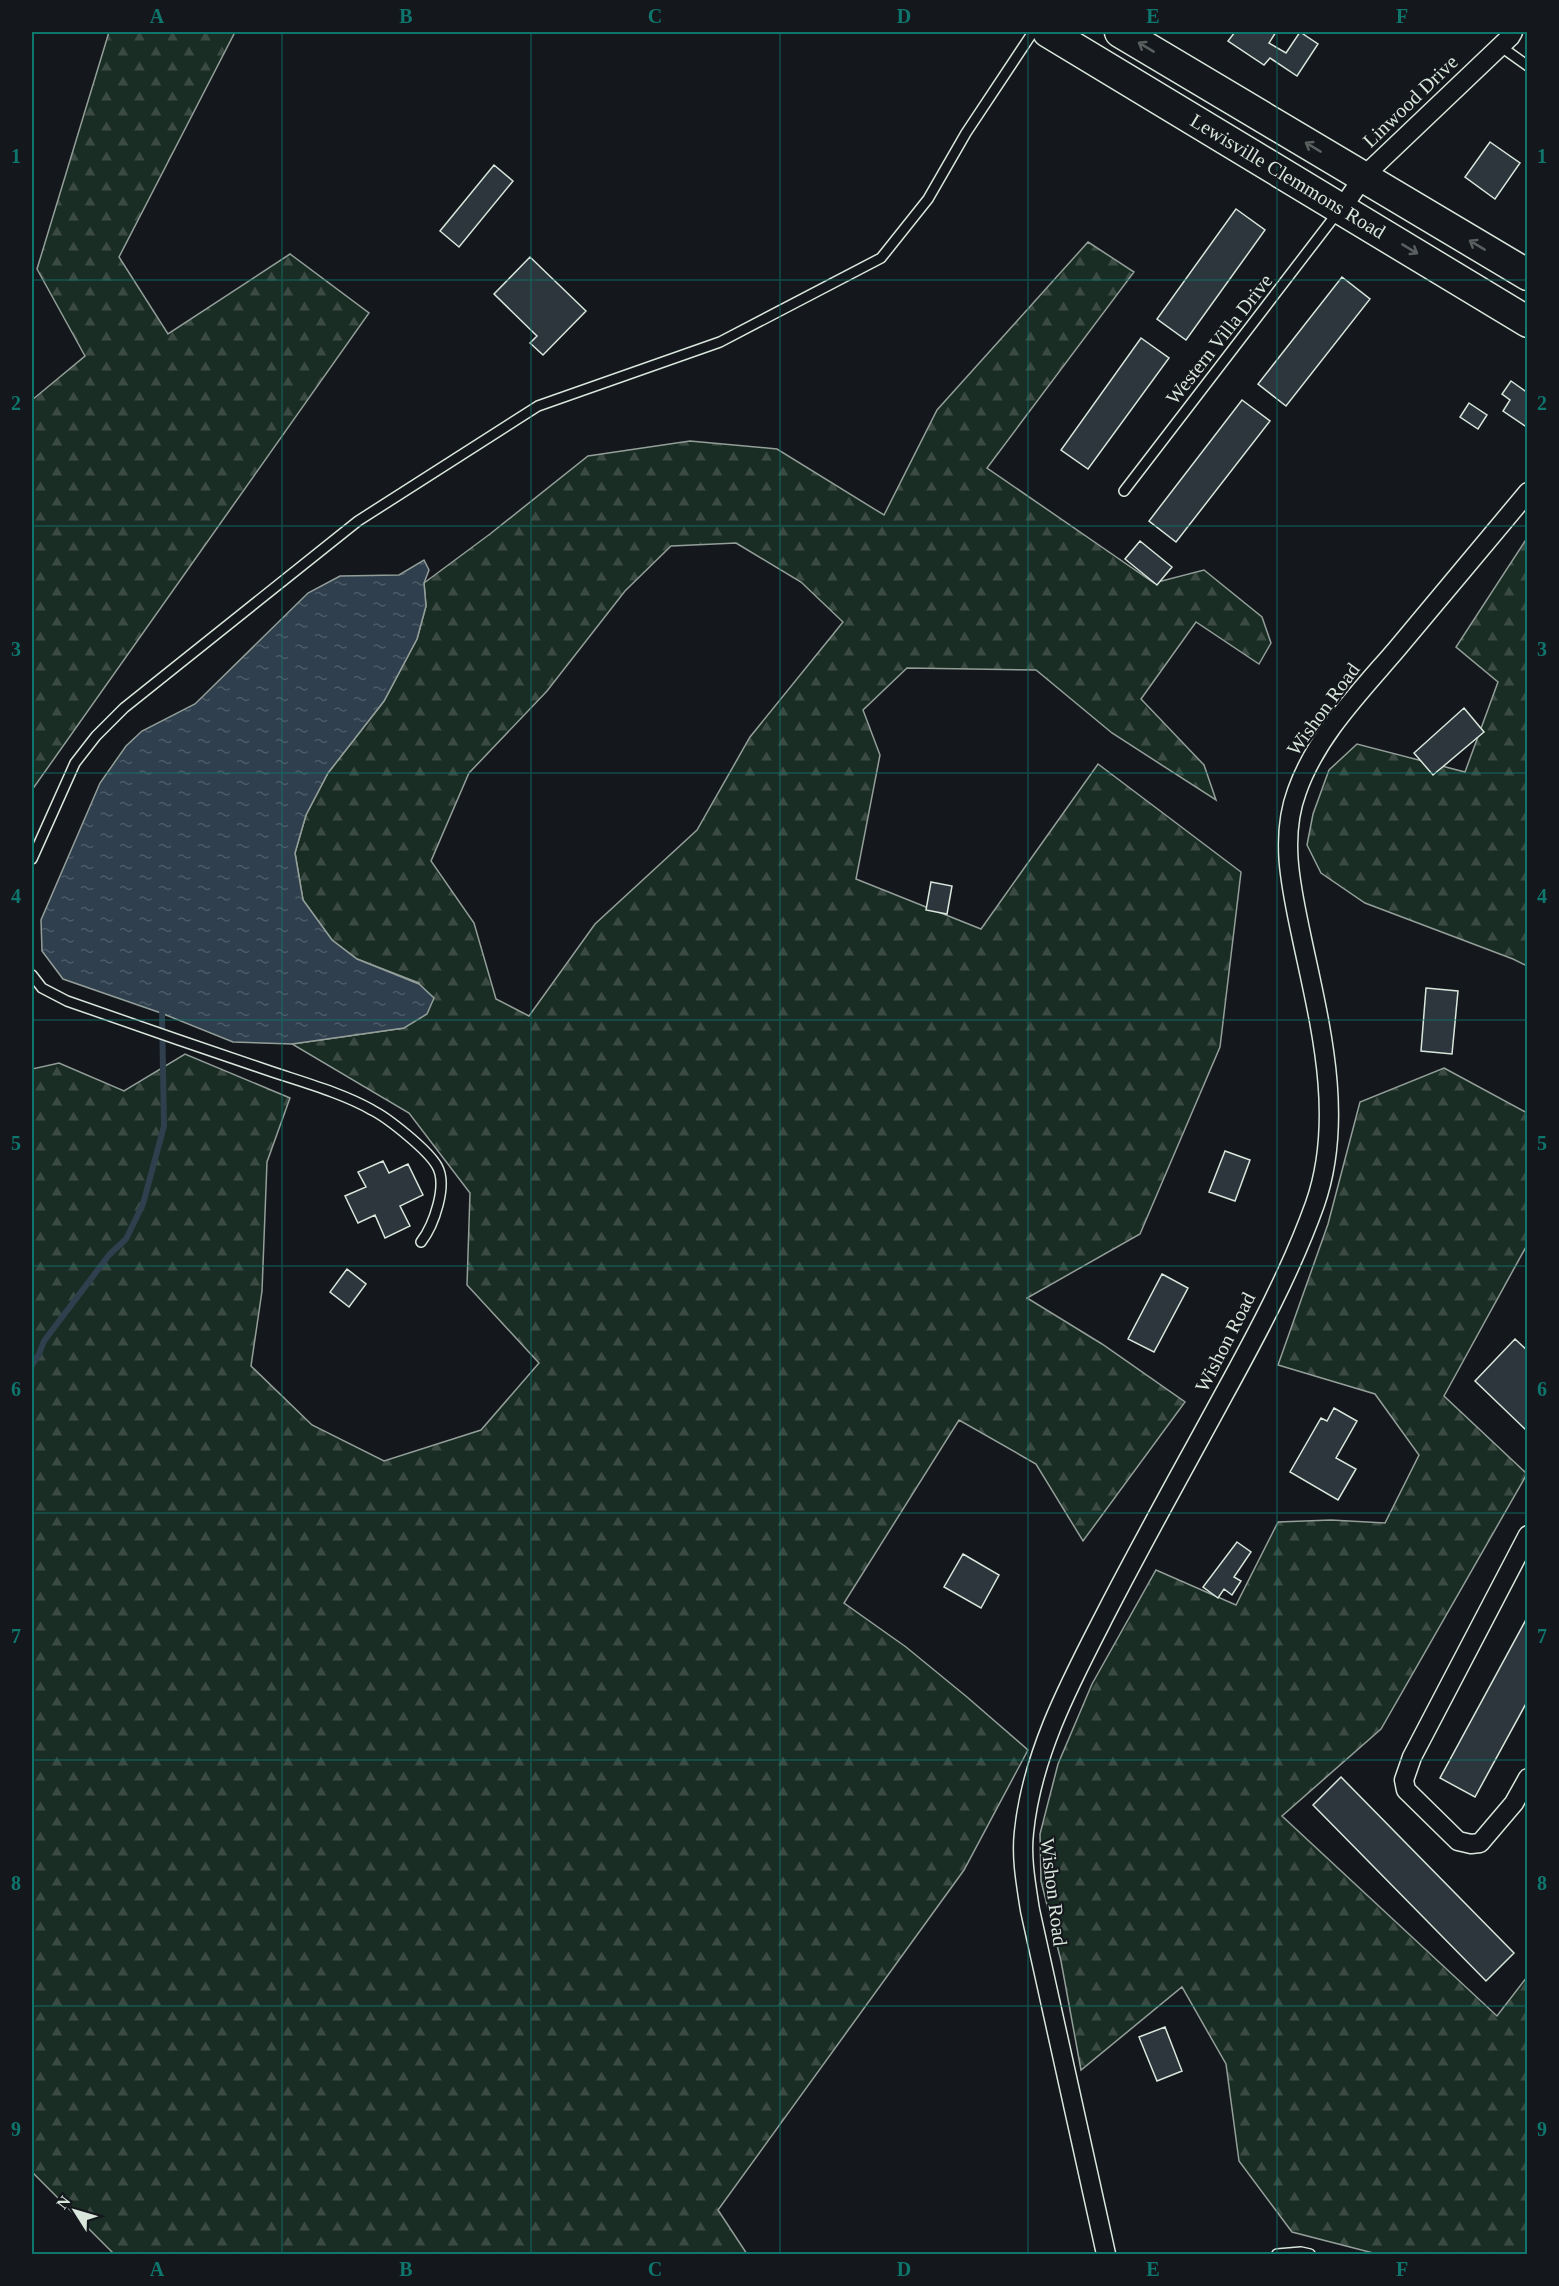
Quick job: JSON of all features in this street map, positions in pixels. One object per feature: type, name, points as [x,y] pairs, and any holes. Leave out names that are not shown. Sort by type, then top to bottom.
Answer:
[{"type":"main road","name":"Lewisville Clemmons Road","points":[[1048,32],[1527,322]]},
{"type":"main road","name":"Lewisville Clemmons Road","points":[[1120,32],[1527,275]]},
{"type":"street","name":"Linwood Drive","points":[[1342,208],[1364,177],[1514,32]]},
{"type":"street","name":"Wishon Road","points":[[1108,2254],[1030,1910],[1023,1863],[1029,1797],[1045,1743],[1070,1682],[1250,1347],[1295,1253],[1316,1200],[1323,1173],[1327,1135],[1327,1069],[1296,910],[1288,854],[1289,825],[1294,797],[1319,746],[1347,708],[1527,492]]},
{"type":"street","points":[[1527,1535],[1448,1687],[1404,1780],[1406,1790],[1458,1841],[1480,1843],[1514,1803],[1527,1778]]},
{"type":"lane","points":[[32,859],[75,763],[96,736],[124,708],[358,521],[538,406],[720,342],[881,258],[928,199],[966,134],[1033,32]]},
{"type":"lane","points":[[1500,46],[1527,66]]},
{"type":"lane","name":"Western Villa Drive","points":[[1124,491],[1342,208]]},
{"type":"lane","points":[[32,975],[42,988],[67,1001],[319,1088],[372,1110],[431,1156],[442,1177],[442,1188],[436,1208],[427,1234],[421,1242]]},
{"type":"lane","points":[[1277,2254],[1301,2252],[1310,2254]]},
{"type":"green space","points":[[109,32],[235,32],[119,257],[168,334],[290,254],[369,313],[32,790],[32,400],[85,356],[37,269]]},
{"type":"green space","points":[[1088,242],[1134,272],[987,468],[1154,583],[1204,570],[1262,617],[1271,643],[1259,664],[1196,622],[1141,699],[1204,765],[1216,800],[1112,733],[1036,670],[907,668],[863,710],[880,755],[856,879],[981,929],[1098,764],[1241,872],[1220,1047],[1140,1234],[1027,1298],[1102,1344],[1185,1402],[1083,1541],[1036,1464],[959,1420],[844,1603],[906,1647],[1028,1750],[964,1870],[718,2210],[747,2254],[114,2254],[32,2172],[32,1069],[59,1063],[124,1091],[185,1054],[290,1098],[267,1162],[262,1291],[251,1366],[312,1425],[384,1461],[481,1430],[539,1363],[467,1285],[470,1193],[409,1113],[292,1044],[404,1028],[419,983],[357,959],[332,940],[303,900],[295,853],[306,815],[328,773],[384,701],[417,639],[426,606],[424,583],[588,456],[690,441],[777,449],[884,515],[937,410]],"holes":[[[736,543],[801,582],[843,622],[750,737],[697,830],[595,924],[529,1016],[496,999],[474,923],[431,861],[469,773],[547,691],[625,591],[671,546]]]},
{"type":"green space","points":[[1527,538],[1527,966],[1365,903],[1321,873],[1307,845],[1313,814],[1329,770],[1357,744],[1465,772],[1498,682],[1456,647]]},
{"type":"green space","points":[[1444,1068],[1527,1113],[1527,1245],[1444,1396],[1527,1474],[1381,1729],[1282,1816],[1497,2016],[1527,1977],[1527,2254],[1377,2254],[1292,2232],[1239,2161],[1226,2064],[1182,1987],[1081,2070],[1061,1961],[1041,1881],[1040,1834],[1058,1764],[1092,1684],[1156,1570],[1236,1605],[1278,1522],[1331,1520],[1385,1523],[1419,1455],[1375,1394],[1278,1365],[1328,1224],[1360,1102]]},
{"type":"water","points":[[424,560],[429,570],[424,583],[426,606],[417,639],[384,701],[328,773],[306,815],[295,853],[303,900],[332,940],[357,959],[419,984],[434,998],[427,1014],[404,1028],[292,1044],[233,1042],[161,1013],[63,979],[42,951],[41,920],[100,783],[126,746],[142,731],[195,704],[308,593],[340,576],[399,575]]},
{"type":"building","points":[[1235,32],[1276,32],[1269,43],[1286,53],[1300,32],[1318,44],[1297,76],[1270,58],[1264,65],[1228,41]]},
{"type":"building","points":[[1490,142],[1520,163],[1495,199],[1465,177]]},
{"type":"building","points":[[494,165],[513,181],[459,247],[440,231]]},
{"type":"building","points":[[1236,209],[1265,230],[1186,340],[1157,319]]},
{"type":"building","points":[[530,257],[586,311],[543,355],[530,343],[537,336],[494,294]]},
{"type":"building","points":[[1342,277],[1370,299],[1286,406],[1258,384]]},
{"type":"building","points":[[1141,338],[1169,358],[1088,469],[1061,450]]},
{"type":"building","points":[[1511,381],[1528,393],[1528,428],[1503,411],[1510,400],[1502,394]]},
{"type":"building","points":[[1242,400],[1270,421],[1176,542],[1149,521]]},
{"type":"building","points":[[1469,403],[1487,415],[1478,429],[1460,417]]},
{"type":"building","points":[[1140,541],[1172,567],[1157,585],[1125,559]]},
{"type":"building","points":[[1464,708],[1484,732],[1433,775],[1414,753]]},
{"type":"building","points":[[931,882],[952,886],[947,914],[926,910]]},
{"type":"building","points":[[1426,988],[1458,991],[1452,1054],[1421,1051]]},
{"type":"building","points":[[1225,1151],[1250,1160],[1235,1201],[1209,1192]]},
{"type":"building","points":[[383,1161],[389,1173],[408,1164],[423,1195],[400,1206],[410,1226],[385,1238],[375,1215],[358,1223],[345,1196],[366,1187],[358,1172]]},
{"type":"building","points":[[347,1269],[366,1284],[349,1307],[330,1292]]},
{"type":"building","points":[[1162,1274],[1188,1288],[1154,1352],[1128,1339]]},
{"type":"building","points":[[1515,1339],[1528,1351],[1528,1432],[1475,1381]]},
{"type":"building","points":[[1334,1408],[1357,1421],[1336,1458],[1356,1469],[1338,1500],[1290,1472],[1321,1418],[1327,1421]]},
{"type":"building","points":[[1237,1542],[1251,1552],[1234,1577],[1241,1581],[1232,1595],[1224,1589],[1218,1598],[1203,1587]]},
{"type":"building","points":[[963,1554],[999,1575],[981,1608],[944,1587]]},
{"type":"building","points":[[1528,1616],[1528,1700],[1475,1797],[1440,1778]]},
{"type":"building","points":[[1341,1777],[1514,1953],[1486,1981],[1313,1805]]},
{"type":"building","points":[[1165,2027],[1182,2071],[1157,2081],[1139,2037]]},
{"type":"waterway","points":[[32,1365],[44,1341],[109,1255],[126,1239],[143,1204],[164,1126],[162,1013]]}]
